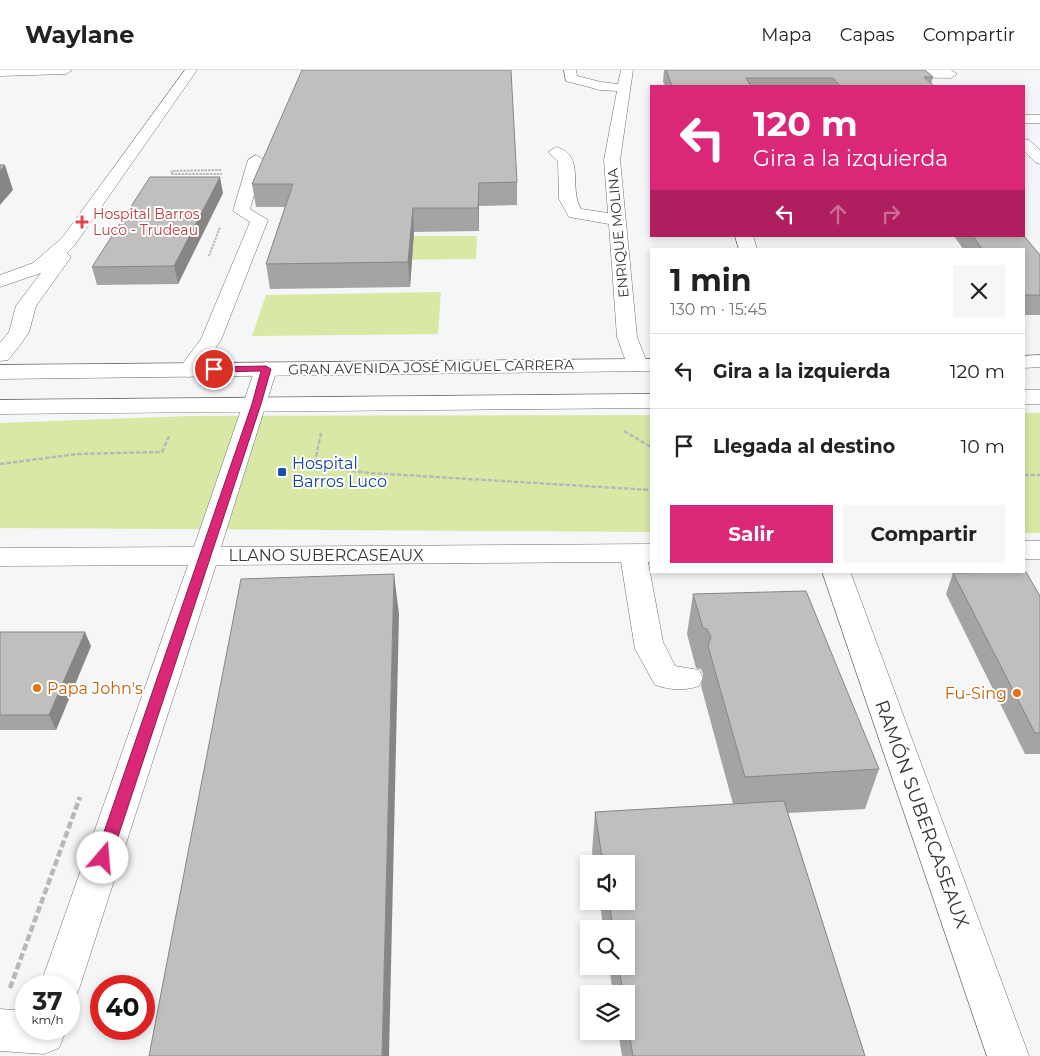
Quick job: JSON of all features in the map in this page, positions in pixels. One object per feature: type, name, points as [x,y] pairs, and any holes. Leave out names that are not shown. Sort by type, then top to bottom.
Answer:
[{"type":"street","points":[[0,72],[66,70]]},
{"type":"street","points":[[0,354],[10,345],[10,332],[26,306],[58,265],[68,242],[191,70]]},
{"type":"street","points":[[570,70],[571,78],[600,86],[624,88]]},
{"type":"street","name":"ENRIQUE MOLINA","points":[[627,70],[612,160],[627,337],[644,365]]},
{"type":"street","points":[[878,74],[952,75]]},
{"type":"street","points":[[1025,119],[1040,119]]},
{"type":"street","points":[[1025,144],[1040,159]]},
{"type":"street","points":[[556,152],[563,155],[566,161],[567,199],[576,213],[617,220]]},
{"type":"street","points":[[189,370],[211,340],[260,220],[241,211],[256,162]]},
{"type":"street","points":[[0,281],[40,267],[68,242]]},
{"type":"street","points":[[1025,362],[1040,362]]},
{"type":"street","points":[[569,365],[575,401]]},
{"type":"street","name":"GRAN AVENIDA JOSÉ MIGUEL CARRERA","points":[[0,372],[644,365]]},
{"type":"street","points":[[64,975],[256,404],[266,369]]},
{"type":"street","points":[[1025,397],[1040,397]]},
{"type":"street","points":[[0,407],[650,400]]},
{"type":"street","points":[[1025,550],[1040,550]]},
{"type":"street","points":[[642,553],[645,637],[654,661],[666,676],[688,678]]},
{"type":"street","name":"LLANO SUBERCASEAUX","points":[[0,557],[642,553]]},
{"type":"street","name":"RAMÓN SUBERCASEAUX","points":[[837,573],[1008,1056]]},
{"type":"street","points":[[0,1030],[15,1033]]},
{"type":"path","points":[[169,178],[228,175],[170,174],[172,171],[241,170],[244,163],[256,162]]},
{"type":"path","points":[[207,261],[221,226]]},
{"type":"path","points":[[323,424],[314,466],[371,473],[650,490]]},
{"type":"path","points":[[0,464],[77,454],[162,452],[173,426]]},
{"type":"path","points":[[1025,475],[1040,475]]},
{"type":"green space","points":[[380,236],[477,236],[476,259],[375,260]]},
{"type":"green space","points":[[441,292],[438,334],[252,336],[266,295]]},
{"type":"green space","points":[[1025,413],[1040,413],[1040,533],[1025,533]]},
{"type":"green space","points":[[650,415],[650,532],[0,528],[0,423],[189,416]]},
{"type":"building","points":[[302,70],[511,70],[517,182],[479,183],[478,208],[413,208],[408,262],[266,264],[293,184],[252,184]]},
{"type":"building","points":[[666,70],[925,70],[933,77],[924,77],[933,85],[839,85],[833,78],[746,78],[750,85],[672,85]]},
{"type":"building","points":[[150,177],[220,177],[174,266],[92,267]]},
{"type":"building","points":[[974,237],[1025,237],[1040,255],[1040,295],[1025,295],[1025,248],[981,248]]},
{"type":"building","name":"Fu-Sing","points":[[1025,572],[1040,596],[1040,733],[1035,733],[953,573]]},
{"type":"building","points":[[394,574],[382,1056],[149,1056],[152,1040],[155,1040],[155,1025],[241,579]]},
{"type":"building","points":[[806,591],[879,769],[745,777],[708,646],[711,637],[707,629],[703,628],[693,594]]},
{"type":"building","name":"Papa John's","points":[[0,632],[85,632],[49,715],[0,715]]},
{"type":"building","points":[[784,801],[865,1056],[633,1056],[630,1040],[635,1040],[635,985],[622,985],[620,975],[635,975],[635,920],[612,920],[610,910],[635,910],[635,855],[602,855],[595,812]]},
{"type":"place","name":"Hospital Barros Luco - Trudeau","points":[[82,222]]},
{"type":"place","name":"Hospital Barros Luco","points":[[282,472]]},
{"type":"place","name":"Papa John's","points":[[37,688]]},
{"type":"place","name":"Fu-Sing","points":[[1017,693]]},
{"type":"route","points":[[103,858],[256,404],[266,369],[214,369]]}]
